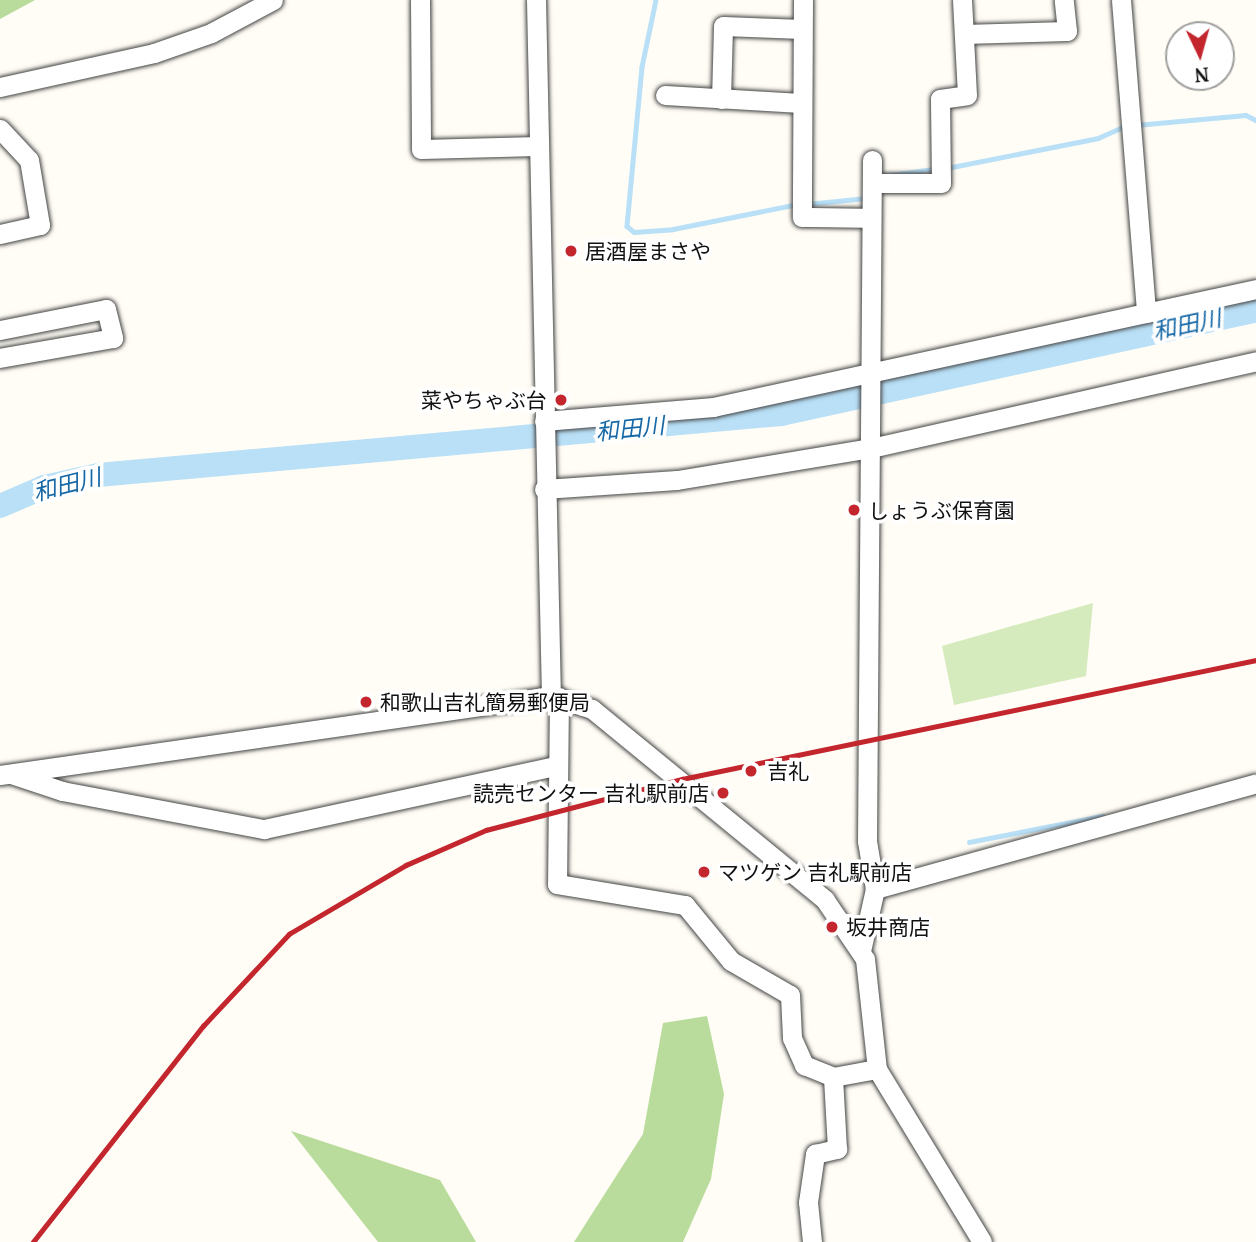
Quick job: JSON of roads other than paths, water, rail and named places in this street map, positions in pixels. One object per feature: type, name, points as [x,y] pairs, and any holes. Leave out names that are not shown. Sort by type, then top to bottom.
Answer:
[{"type":"street","points":[[0,87],[154,52],[211,33],[273,0]]},
{"type":"street","points":[[420,0],[421,149],[538,146]]},
{"type":"street","points":[[536,0],[544,489],[555,697],[557,884],[685,905],[731,961],[790,995],[792,1038],[804,1065],[833,1077],[877,1069]]},
{"type":"street","points":[[803,0],[802,217],[871,218]]},
{"type":"street","points":[[872,183],[942,183],[940,99],[967,94],[962,0]]},
{"type":"street","points":[[964,34],[1067,31],[1064,0]]},
{"type":"street","points":[[1121,0],[1146,313]]},
{"type":"street","points":[[721,99],[723,26],[802,29]]},
{"type":"street","points":[[665,95],[801,103]]},
{"type":"street","points":[[0,130],[29,160],[40,225],[0,234]]},
{"type":"street","points":[[872,160],[867,841],[875,889],[861,951],[877,1069],[982,1242]]},
{"type":"street","points":[[544,425],[713,407],[1256,289]]},
{"type":"street","points":[[0,330],[106,309],[113,338],[0,358]]},
{"type":"street","points":[[544,489],[677,480],[871,445],[1256,361]]},
{"type":"street","points":[[4,774],[555,697],[592,709],[682,779],[825,900],[861,951]]},
{"type":"street","points":[[4,774],[62,791],[264,829],[556,766]]},
{"type":"street","points":[[875,889],[1256,783]]},
{"type":"street","points":[[812,1242],[808,1202],[815,1154],[837,1149],[833,1077]]},
{"type":"waterway","points":[[656,0],[642,67],[627,226],[634,232],[673,229],[798,204]]},
{"type":"waterway","points":[[1136,125],[1246,115],[1256,120]]},
{"type":"waterway","points":[[947,168],[1098,138],[1127,125]]},
{"type":"waterway","points":[[882,176],[934,169]]},
{"type":"waterway","points":[[807,204],[866,198]]},
{"type":"waterway","name":"和田川","points":[[0,506],[44,487],[98,475],[781,414],[1256,310]]},
{"type":"waterway","points":[[969,842],[1102,816]]},
{"type":"railway","points":[[33,1242],[203,1026],[289,934],[406,865],[486,830],[682,779],[1256,660]]},
{"type":"place","name":"居酒屋まさや","points":[[571,251]]},
{"type":"place","name":"菜やちゃぶ台","points":[[561,400]]},
{"type":"place","name":"しょうぶ保育園","points":[[854,510]]},
{"type":"place","name":"和歌山吉礼簡易郵便局","points":[[366,702]]},
{"type":"place","name":"吉礼","points":[[751,771]]},
{"type":"place","name":"読売センター 吉礼駅前店","points":[[723,793]]},
{"type":"place","name":"マツゲン 吉礼駅前店","points":[[704,872]]},
{"type":"place","name":"坂井商店","points":[[832,927]]}]
